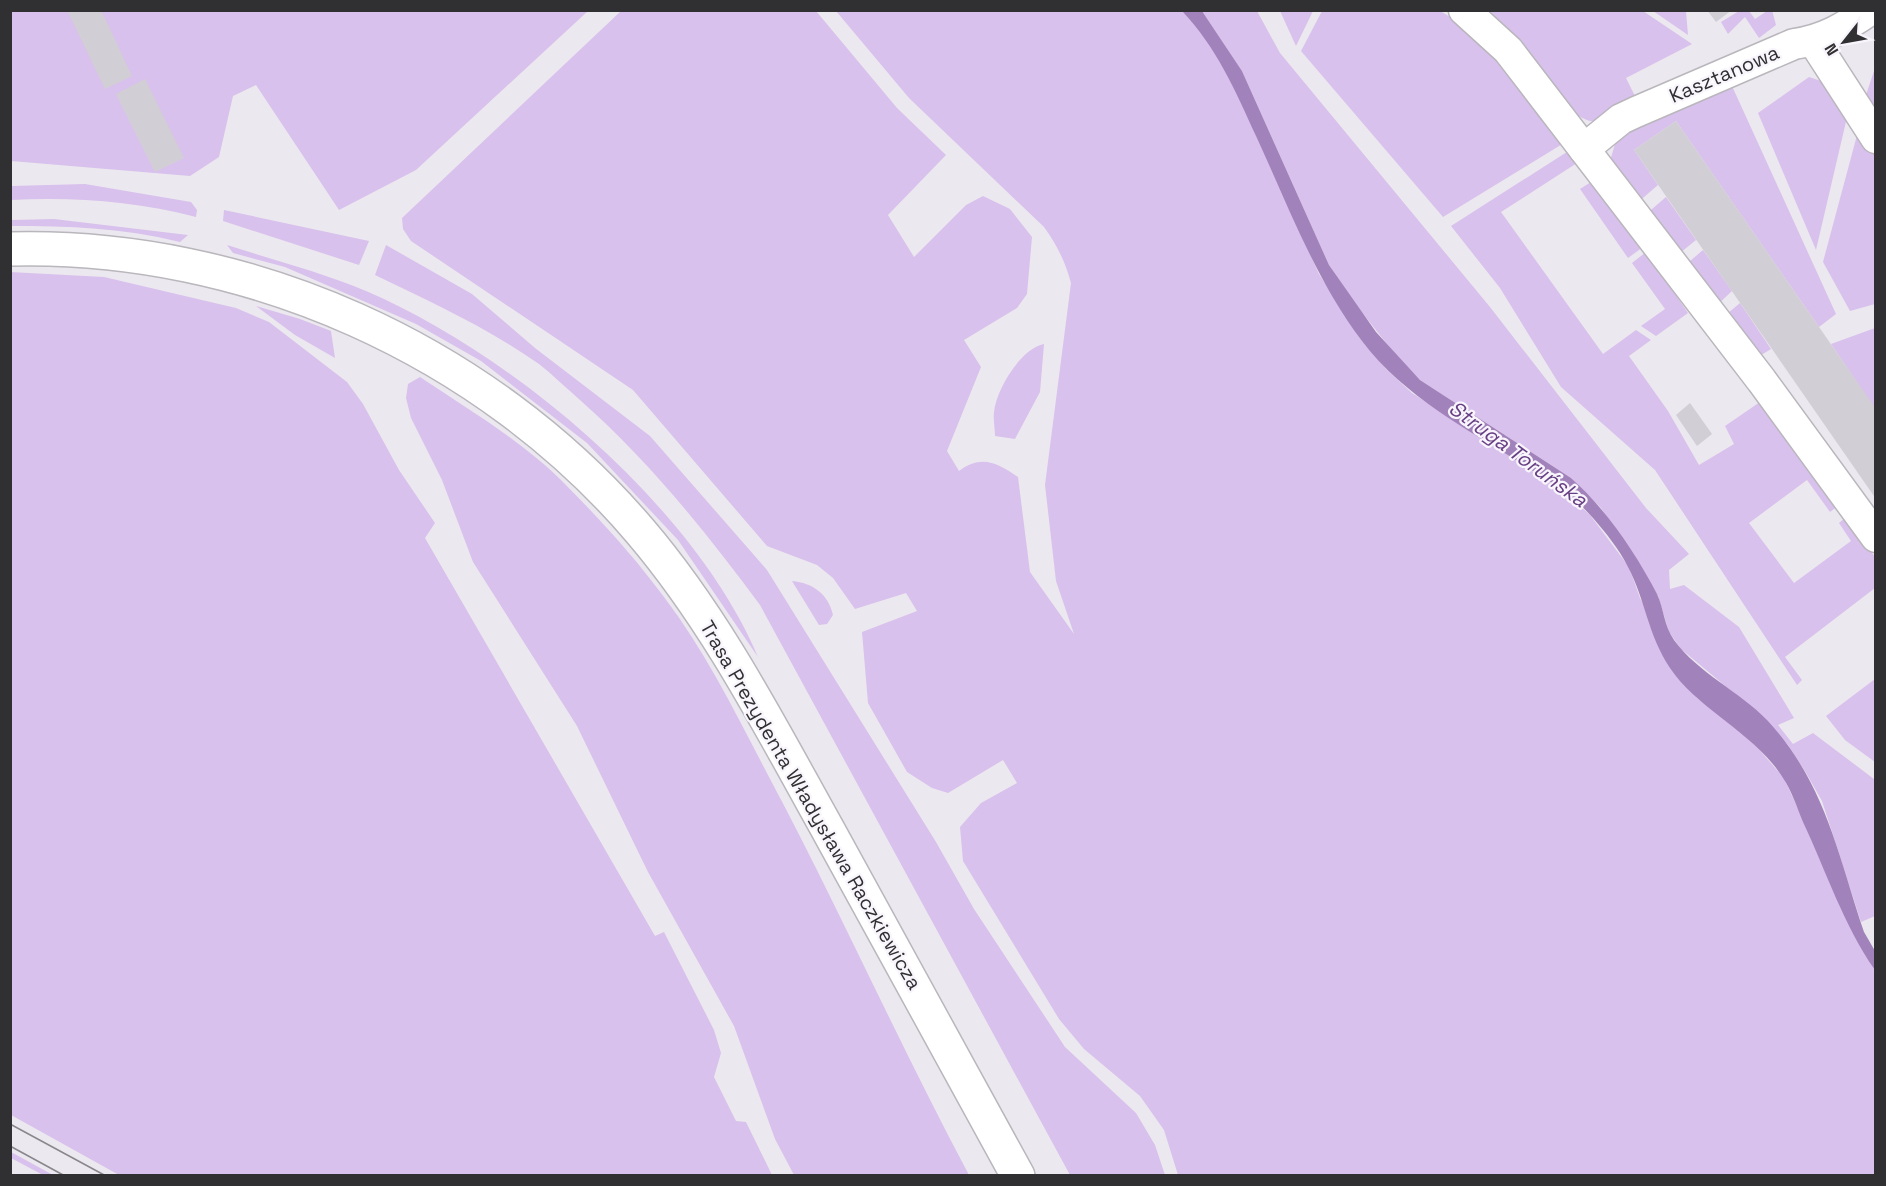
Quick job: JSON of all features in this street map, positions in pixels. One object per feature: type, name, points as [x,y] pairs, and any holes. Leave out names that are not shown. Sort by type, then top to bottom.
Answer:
[{"type":"main road","name":"Trasa Prezydenta Władysława Raczkiewicza","points":[[10,249],[90,250],[154,258],[275,287],[337,311],[405,344],[455,373],[508,408],[593,480],[674,574],[717,636],[776,736],[1018,1176]]},
{"type":"street","points":[[1464,10],[1508,50],[1762,381],[1875,537]]},
{"type":"street","name":"Kasztanowa","points":[[1584,149],[1621,119],[1794,44],[1814,42],[1840,30],[1870,10]]},
{"type":"street","points":[[1814,42],[1875,138]]},
{"type":"shaded area","points":[[1772,10],[1776,25],[1759,38],[1745,17],[1728,34],[1721,22],[1739,11],[1749,11],[1755,19]]},
{"type":"shaded area","points":[[10,11],[588,11],[416,170],[339,210],[256,85],[233,96],[219,157],[190,176],[11,161]]},
{"type":"shaded area","points":[[621,11],[816,11],[897,108],[946,155],[888,215],[914,257],[966,205],[983,196],[1010,209],[1032,237],[1027,294],[1017,308],[964,340],[981,367],[947,451],[959,471],[975,463],[989,462],[1018,477],[1030,572],[1074,634],[1056,581],[1045,485],[1071,283],[1066,268],[1057,247],[1044,227],[909,98],[836,11],[1182,11],[1199,28],[1226,69],[1319,274],[1363,342],[1386,369],[1412,393],[1563,491],[1590,515],[1629,567],[1640,598],[1697,698],[1727,720],[1756,746],[1784,778],[1856,937],[1875,970],[1875,1175],[1178,1175],[1164,1130],[1140,1096],[1084,1049],[1059,1019],[963,861],[960,827],[981,803],[1017,783],[1003,760],[948,793],[932,788],[907,772],[868,703],[862,632],[917,611],[906,593],[855,609],[833,578],[817,565],[767,546],[633,390],[411,241],[403,229],[402,218]]},
{"type":"shaded area","points":[[1202,11],[1257,11],[1280,53],[1490,307],[1646,508],[1689,554],[1669,570],[1670,589],[1684,585],[1739,627],[1794,718],[1778,725],[1793,744],[1813,733],[1874,779],[1875,916],[1861,922],[1822,801],[1788,745],[1766,720],[1681,649],[1669,632],[1658,596],[1601,508],[1571,478],[1420,380],[1398,358],[1353,301],[1329,265],[1242,71]]},
{"type":"shaded area","points":[[1280,11],[1313,11],[1296,46]]},
{"type":"shaded area","points":[[1322,11],[1440,11],[1481,35],[1564,143],[1443,217],[1301,51]]},
{"type":"shaded area","points":[[1478,11],[1643,11],[1692,44],[1626,78],[1637,100],[1609,117],[1591,121],[1580,117],[1550,91]]},
{"type":"shaded area","points":[[1653,11],[1686,11],[1688,35]]},
{"type":"shaded area","points":[[1875,68],[1875,120],[1864,101]]},
{"type":"shaded area","points":[[1809,77],[1824,82],[1848,113],[1816,250],[1758,113]]},
{"type":"shaded area","points":[[1732,86],[1836,314],[1819,327],[1676,121],[1634,150],[1658,185],[1637,203],[1610,161],[1615,144],[1631,130]]},
{"type":"shaded area","points":[[1860,124],[1875,148],[1875,304],[1850,311],[1823,262]]},
{"type":"shaded area","points":[[1570,150],[1577,163],[1501,212],[1603,354],[1636,330],[1651,340],[1629,356],[1668,411],[1699,465],[1734,444],[1725,426],[1760,402],[1838,506],[1830,512],[1807,480],[1749,523],[1794,583],[1851,541],[1839,523],[1846,517],[1875,557],[1875,588],[1785,657],[1802,680],[1797,685],[1655,470],[1561,387],[1500,288],[1451,226]]},
{"type":"shaded area","points":[[1591,182],[1643,247],[1628,258],[1580,189]]},
{"type":"shaded area","points":[[85,184],[191,202],[197,210],[196,217],[150,207],[104,201],[11,200],[11,186]]},
{"type":"shaded area","points":[[1666,197],[1696,240],[1675,257],[1644,216]]},
{"type":"shaded area","points":[[224,210],[369,241],[359,265],[223,221]]},
{"type":"shaded area","points":[[54,219],[188,235],[180,242],[96,229],[11,226],[11,220]]},
{"type":"shaded area","points":[[227,245],[366,291],[422,319],[480,354],[538,395],[594,441],[645,492],[691,545],[729,601],[758,657],[678,540],[587,443],[481,361],[416,324],[285,267],[233,253]]},
{"type":"shaded area","points":[[386,245],[472,294],[535,348],[650,436],[767,570],[936,842],[974,909],[1065,1047],[1136,1113],[1155,1145],[1165,1175],[1070,1175],[760,605],[698,524],[653,472],[605,423],[539,364],[479,327],[375,275]]},
{"type":"shaded area","points":[[1703,250],[1732,291],[1714,308],[1683,267]]},
{"type":"shaded area","points":[[1646,252],[1688,313],[1656,336],[1641,326],[1665,309],[1632,263]]},
{"type":"shaded area","points":[[10,272],[104,277],[236,308],[269,322],[347,382],[363,404],[399,470],[435,523],[425,538],[655,936],[664,932],[714,1030],[721,1053],[714,1077],[736,1121],[746,1122],[772,1175],[119,1175],[11,1115]]},
{"type":"shaded area","points":[[1740,303],[1771,349],[1753,360],[1721,319]]},
{"type":"shaded area","points":[[256,306],[331,331],[335,358],[295,335]]},
{"type":"shaded area","points":[[1875,328],[1875,409],[1831,344]]},
{"type":"shaded area","points":[[1044,344],[1040,392],[1015,439],[995,436],[994,412],[999,393],[1019,361],[1035,347]]},
{"type":"shaded area","points":[[420,377],[510,437],[544,464],[627,551],[679,618],[720,685],[795,826],[969,1175],[794,1175],[775,1139],[734,1026],[648,872],[577,726],[473,562],[442,480],[411,418],[406,398],[408,384]]},
{"type":"shaded area","points":[[792,581],[807,584],[823,596],[833,615],[827,624],[819,625]]},
{"type":"shaded area","points":[[1875,679],[1875,762],[1845,740],[1826,716]]},
{"type":"shaded area","points":[[10,1152],[53,1175],[43,1175],[11,1158]]},
{"type":"water","name":"Struga Toruńska","points":[[1182,11],[1202,11],[1242,71],[1329,265],[1376,332],[1420,380],[1571,478],[1584,490],[1608,517],[1639,563],[1657,594],[1668,629],[1674,640],[1695,662],[1767,720],[1787,744],[1803,768],[1828,820],[1864,932],[1875,951],[1875,970],[1845,917],[1786,783],[1757,747],[1696,697],[1670,668],[1651,630],[1628,567],[1603,529],[1586,510],[1561,489],[1459,425],[1417,395],[1397,379],[1362,341],[1330,293],[1316,267],[1224,70],[1205,40]]},
{"type":"building","points":[[67,10],[101,10],[132,76],[105,89]]},
{"type":"building","points":[[1707,10],[1732,10],[1716,22]]},
{"type":"building","points":[[145,79],[184,158],[155,172],[116,94]]},
{"type":"building","points":[[1676,121],[1876,409],[1876,499],[1634,150]]},
{"type":"building","points":[[1690,403],[1712,434],[1697,446],[1676,415]]},
{"type":"tram line","points":[[10,1124],[106,1176]]},
{"type":"tram line","points":[[10,1146],[65,1176]]}]
